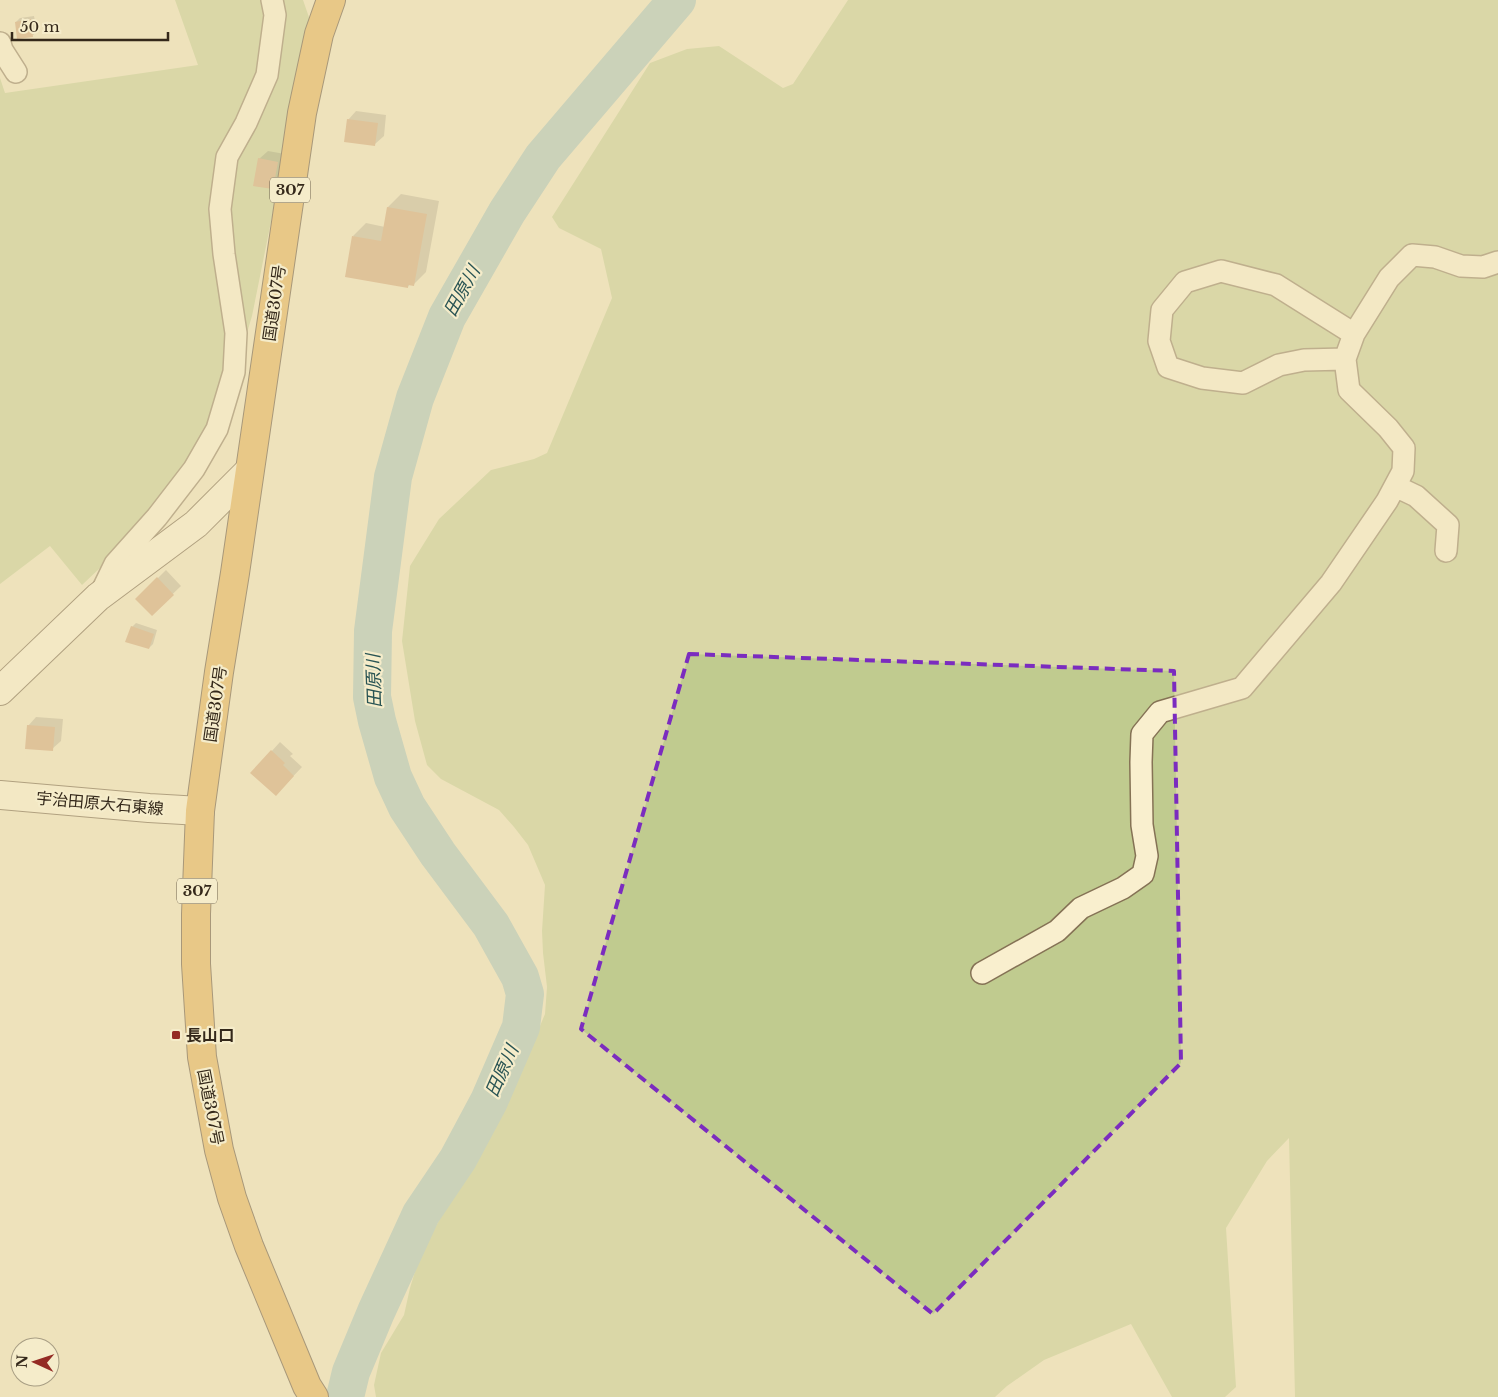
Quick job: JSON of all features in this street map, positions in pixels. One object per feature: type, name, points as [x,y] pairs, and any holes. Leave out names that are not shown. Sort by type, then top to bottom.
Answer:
[{"type":"highway","name":"国道307号","points":[[311,1391],[249,1246],[219,1150],[202,1058],[196,964],[196,914],[200,811],[302,113],[319,34],[331,0]]},
{"type":"street","points":[[98,597],[115,564],[157,517],[194,469],[217,429],[234,372],[236,332],[224,254],[220,209],[227,157],[246,123],[267,75],[275,15],[272,0]]},
{"type":"street","points":[[0,42],[2,50],[16,72]]},
{"type":"street","points":[[982,973],[1056,931],[1081,908],[1123,888],[1143,874],[1147,856],[1142,825],[1142,734],[1160,712],[1242,688],[1331,583],[1387,501],[1403,471],[1404,448],[1388,428],[1349,390],[1345,359],[1354,334],[1388,278],[1412,255],[1435,257],[1461,266],[1483,267],[1498,262]]},
{"type":"street","points":[[1345,359],[1304,360],[1279,366],[1243,383],[1202,378],[1168,366],[1159,341],[1162,310],[1185,282],[1221,271],[1276,285],[1354,334]]},
{"type":"street","points":[[0,691],[98,597],[196,524],[249,472]]},
{"type":"street","points":[[1395,486],[1416,496],[1448,525],[1446,551]]},
{"type":"street","name":"宇治田原大石東線","points":[[0,795],[200,811]]},
{"type":"highlighted area","points":[[689,654],[1174,671],[1181,1063],[933,1314],[581,1029]]},
{"type":"green space","points":[[175,0],[303,0],[311,23],[252,316],[207,467],[82,585],[50,546],[0,584],[0,78],[5,93],[198,65]]},
{"type":"green space","points":[[848,0],[1498,0],[1498,1397],[1295,1397],[1289,1138],[1267,1161],[1226,1228],[1236,1387],[1225,1397],[1172,1397],[1131,1324],[1044,1360],[1007,1386],[995,1397],[376,1397],[374,1385],[381,1353],[404,1315],[420,1255],[507,1104],[545,1014],[547,987],[542,931],[545,885],[528,845],[499,810],[441,779],[427,765],[415,721],[402,641],[410,566],[439,519],[491,470],[534,459],[547,453],[612,298],[601,249],[559,228],[552,217],[650,63],[687,49],[719,46],[783,88],[793,84]]},
{"type":"building","points":[[31,19],[33,37],[17,39],[15,22]]},
{"type":"building","points":[[347,119],[378,123],[375,146],[344,142]]},
{"type":"building","points":[[258,158],[278,162],[273,189],[253,186]]},
{"type":"building","points":[[387,207],[427,214],[414,286],[408,285],[408,288],[345,277],[352,236],[381,241]]},
{"type":"building","points":[[157,577],[174,595],[152,616],[135,599]]},
{"type":"building","points":[[131,626],[154,634],[149,649],[125,642]]},
{"type":"building","points":[[27,725],[55,727],[53,751],[25,749]]},
{"type":"building","points":[[271,750],[285,763],[283,765],[294,776],[276,796],[250,773]]},
{"type":"waterway","name":"田原川","points":[[345,1397],[351,1372],[421,1214],[458,1159],[489,1101],[521,1027],[525,994],[520,977],[491,925],[438,854],[407,807],[393,777],[377,721],[372,697],[373,631],[393,477],[415,398],[447,317],[507,212],[543,157],[677,0]]},
{"type":"place","name":"長山口","points":[[176,1035]]}]
